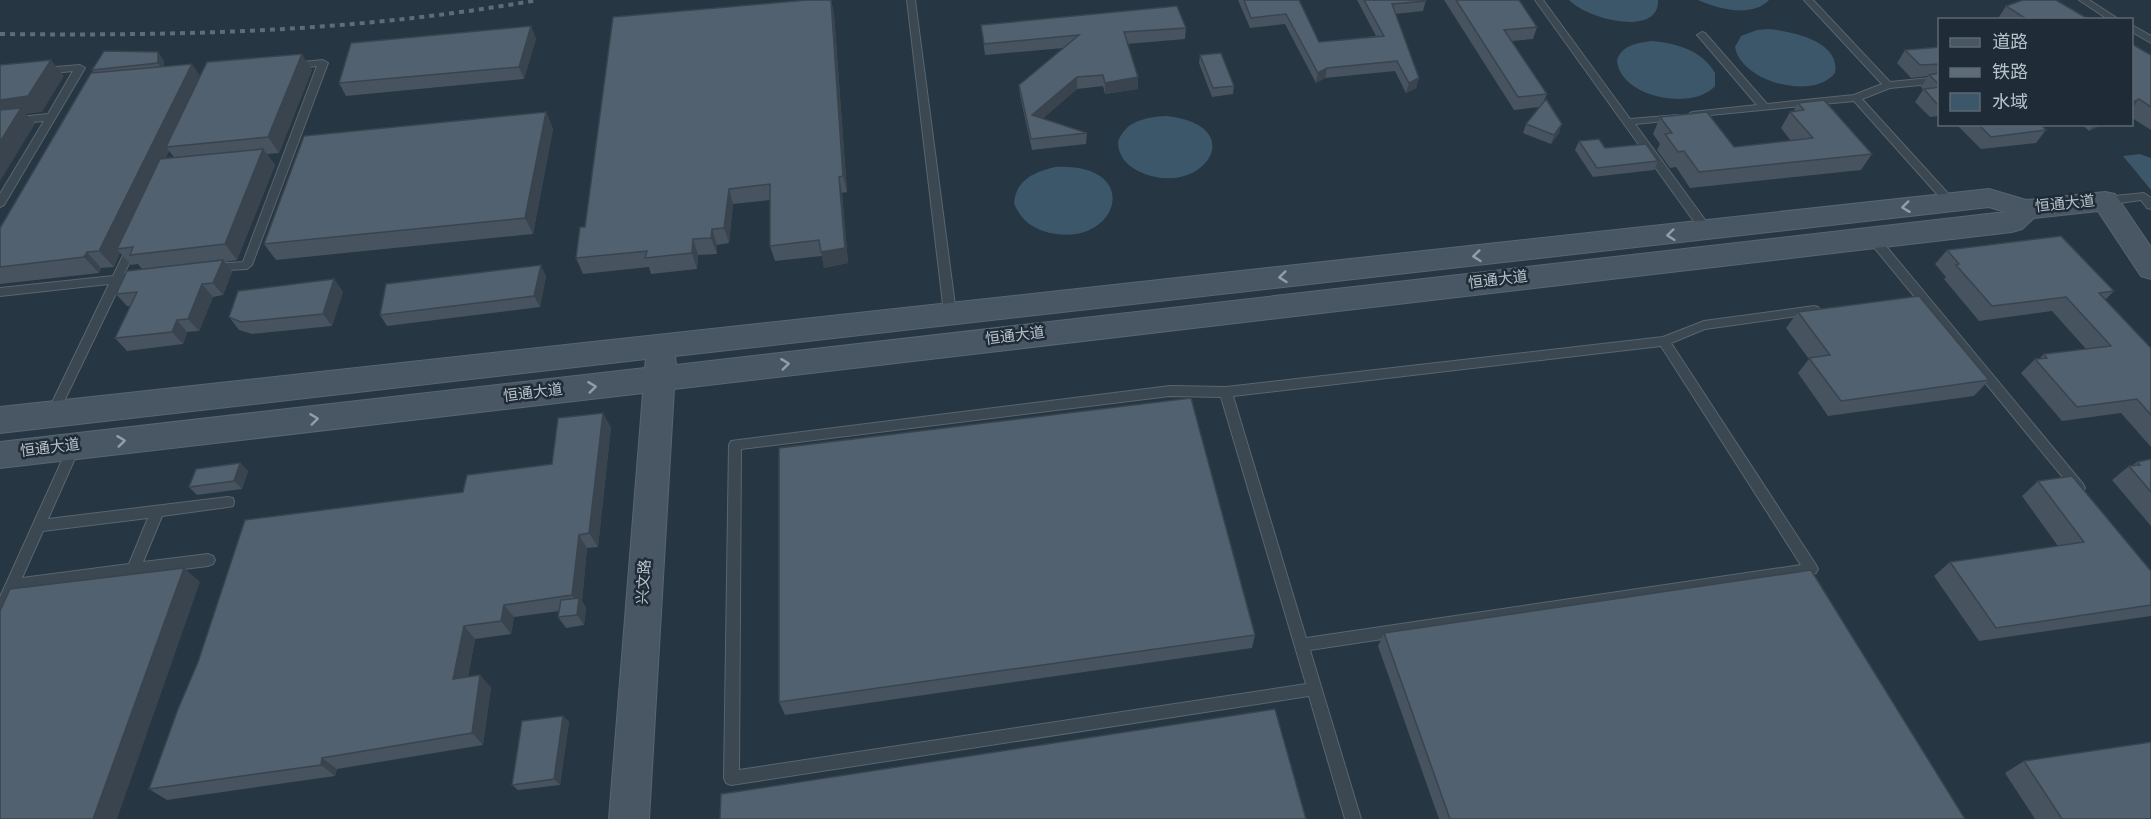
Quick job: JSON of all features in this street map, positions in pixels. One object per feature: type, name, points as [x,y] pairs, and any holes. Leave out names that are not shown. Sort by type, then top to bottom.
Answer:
[{"type":"main road","name":"恒通大道","points":[[0,420],[950,313],[1707,231],[1949,201],[1989,198],[2026,209],[2105,201]]},
{"type":"main road","points":[[2105,201],[2151,269]]},
{"type":"main road","name":"恒通大道","points":[[0,455],[2012,222],[2026,209]]},
{"type":"main road","name":"兴文路","points":[[629,819],[662,345]]},
{"type":"lane","points":[[911,0],[950,313]]},
{"type":"lane","points":[[1539,0],[1707,231]]},
{"type":"lane","points":[[1808,0],[1888,85]]},
{"type":"lane","points":[[2083,0],[2113,18]]},
{"type":"lane","points":[[2133,29],[2151,40]]},
{"type":"lane","points":[[1702,35],[1765,108]]},
{"type":"lane","points":[[199,270],[247,265],[323,63],[279,67]]},
{"type":"lane","points":[[0,203],[80,68],[34,72]]},
{"type":"lane","points":[[1627,122],[1856,98],[1888,85],[1938,80]]},
{"type":"lane","points":[[1856,98],[1949,201]]},
{"type":"lane","points":[[0,122],[51,117]]},
{"type":"lane","points":[[275,159],[287,158]]},
{"type":"lane","points":[[0,185],[11,184]]},
{"type":"lane","points":[[2105,201],[2144,196],[2151,205]]},
{"type":"lane","points":[[52,414],[140,229]]},
{"type":"lane","points":[[1872,237],[1916,297],[2085,494]]},
{"type":"lane","points":[[0,292],[152,275]]},
{"type":"lane","points":[[1315,689],[731,778],[735,445],[1170,392],[1226,392],[1664,341],[1704,325],[1830,308]]},
{"type":"lane","points":[[1302,645],[1811,569],[1664,341]]},
{"type":"lane","points":[[1226,392],[1353,819]]},
{"type":"lane","points":[[0,612],[74,446]]},
{"type":"lane","points":[[39,526],[228,502]]},
{"type":"lane","points":[[134,569],[157,511]]},
{"type":"lane","points":[[12,585],[208,560]]},
{"type":"water","points":[[1569,0],[1658,0],[1655,12],[1647,19],[1635,22],[1605,18],[1590,13]]},
{"type":"water","points":[[1698,0],[1769,0],[1754,9],[1735,10]]},
{"type":"water","points":[[1768,29],[1801,35],[1823,46],[1835,62],[1835,73],[1825,81],[1811,86],[1795,86],[1779,84],[1750,70],[1740,59],[1735,47],[1741,36]]},
{"type":"water","points":[[1651,41],[1679,46],[1696,53],[1710,65],[1715,73],[1715,86],[1704,94],[1674,99],[1658,97],[1630,83],[1621,73],[1617,60],[1619,55],[1626,48]]},
{"type":"water","points":[[1166,116],[1193,122],[1208,133],[1212,146],[1209,158],[1198,170],[1181,177],[1161,178],[1138,171],[1126,163],[1119,151],[1118,142],[1121,135],[1131,125],[1144,119]]},
{"type":"water","points":[[2140,154],[2151,158],[2151,190],[2123,156]]},
{"type":"water","points":[[1055,167],[1084,169],[1103,178],[1112,191],[1112,206],[1104,220],[1089,230],[1069,235],[1043,231],[1029,224],[1022,217],[1014,203],[1018,188],[1027,178]]},
{"type":"building","points":[[807,0],[831,0],[843,176],[839,177],[845,248],[821,252],[819,240],[770,246],[770,184],[729,189],[724,228],[712,229],[711,238],[693,239],[692,253],[645,258],[647,251],[576,258],[580,227],[585,227],[613,17]]},
{"type":"building","points":[[1244,0],[1299,0],[1319,42],[1384,36],[1364,0],[1426,0],[1392,4],[1419,78],[1409,83],[1397,61],[1327,68],[1318,73],[1286,14],[1251,18]]},
{"type":"building","points":[[1456,0],[1519,0],[1537,27],[1504,30],[1547,94],[1518,97]]},
{"type":"building","points":[[2023,0],[2056,0],[2087,18],[2025,18],[2006,6]]},
{"type":"building","points":[[1177,6],[1186,28],[1124,32],[1138,77],[1105,83],[1103,75],[1077,77],[1032,115],[1087,133],[1031,139],[1019,85],[1079,35],[984,44],[981,25]]},
{"type":"building","points":[[531,26],[519,67],[339,83],[351,43]]},
{"type":"building","points":[[2133,45],[2151,55],[2151,107],[2139,99],[2133,102]]},
{"type":"building","points":[[1938,47],[1938,64],[1920,65],[1905,50]]},
{"type":"building","points":[[104,51],[158,52],[158,63],[92,70]]},
{"type":"building","points":[[1221,53],[1234,86],[1213,88],[1200,55]]},
{"type":"building","points":[[302,54],[268,137],[166,147],[207,62]]},
{"type":"building","points":[[51,60],[28,96],[0,100],[0,65]]},
{"type":"building","points":[[192,64],[99,251],[87,252],[84,257],[0,267],[0,228],[91,73]]},
{"type":"building","points":[[1938,73],[1938,83],[1929,75]]},
{"type":"building","points":[[1938,87],[1938,105],[1924,89]]},
{"type":"building","points":[[1546,99],[1562,124],[1554,135],[1526,124]]},
{"type":"building","points":[[1824,100],[1872,154],[1699,172],[1684,151],[1678,152],[1665,134],[1672,133],[1660,117],[1707,112],[1734,147],[1813,138],[1790,112],[1804,110],[1798,103]]},
{"type":"building","points":[[21,108],[0,142],[0,110]]},
{"type":"building","points":[[546,112],[525,218],[264,244],[304,136]]},
{"type":"building","points":[[1980,126],[2042,126],[2046,130],[1991,137]]},
{"type":"building","points":[[1599,139],[1605,148],[1646,144],[1658,161],[1597,168],[1579,141]]},
{"type":"building","points":[[263,149],[225,244],[130,255],[133,247],[117,249],[160,159]]},
{"type":"building","points":[[2061,236],[2114,291],[2099,293],[2151,348],[2151,415],[2137,399],[2077,407],[2035,359],[2047,358],[2044,354],[2111,346],[2066,297],[1992,306],[1956,265],[1959,264],[1947,250]]},
{"type":"building","points":[[223,260],[213,283],[202,284],[188,319],[177,320],[172,332],[115,338],[137,292],[116,294],[127,271]]},
{"type":"building","points":[[541,265],[534,296],[380,315],[386,284]]},
{"type":"building","points":[[334,279],[323,314],[241,322],[229,317],[238,291]]},
{"type":"building","points":[[1919,296],[1989,380],[1841,401],[1809,358],[1830,355],[1798,312]]},
{"type":"building","points":[[1191,398],[1255,635],[779,702],[779,448]]},
{"type":"building","points":[[603,413],[589,533],[579,535],[572,595],[504,605],[501,621],[464,626],[453,679],[480,675],[472,733],[322,758],[321,765],[149,789],[198,662],[245,520],[463,492],[467,475],[552,464],[558,418]]},
{"type":"building","points":[[2151,459],[2151,492],[2129,466],[2140,465],[2137,462]]},
{"type":"building","points":[[240,463],[234,481],[189,487],[196,469]]},
{"type":"building","points":[[2072,476],[2151,571],[2151,605],[1996,628],[1950,562],[2084,542],[2038,481]]},
{"type":"building","points":[[184,568],[93,819],[0,819],[0,611],[10,589]]},
{"type":"building","points":[[1811,570],[1965,819],[1450,819],[1384,633]]},
{"type":"building","points":[[579,598],[577,615],[558,617],[561,600]]},
{"type":"building","points":[[1275,709],[1306,819],[720,819],[721,794]]},
{"type":"building","points":[[563,716],[554,779],[512,785],[522,721]]},
{"type":"building","points":[[2151,742],[2151,819],[2062,819],[2024,761]]},
{"type":"railway","points":[[0,34],[136,34],[270,30],[403,19],[538,0]]}]
